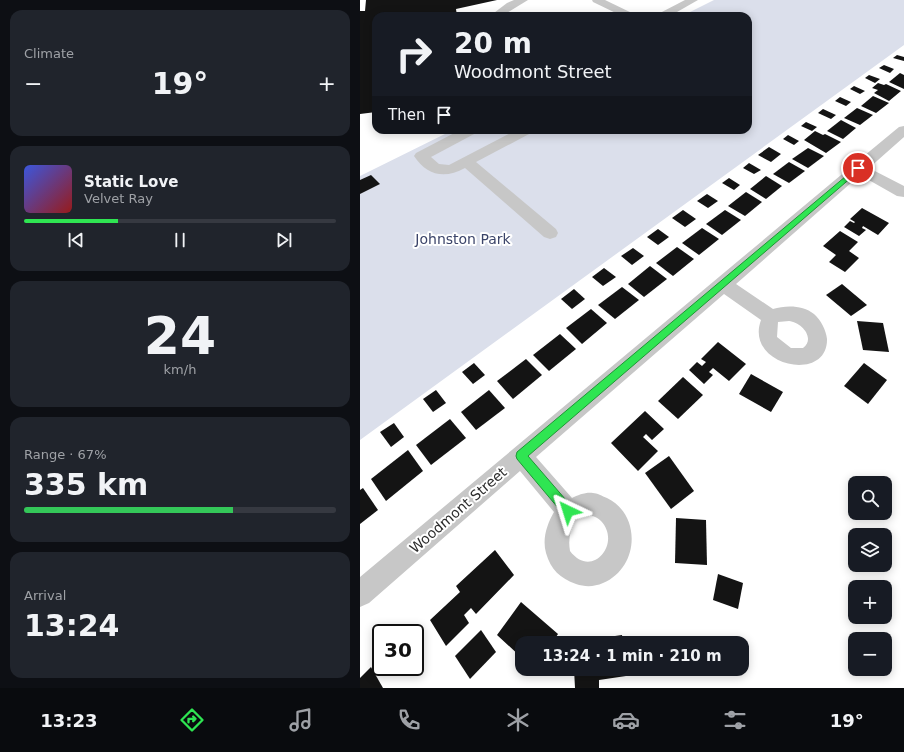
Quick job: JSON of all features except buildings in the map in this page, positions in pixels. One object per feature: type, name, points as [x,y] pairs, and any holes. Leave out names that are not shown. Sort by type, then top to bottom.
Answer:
[{"type":"street","points":[[501,12],[510,5],[523,0]]},
{"type":"street","points":[[597,0],[622,12]]},
{"type":"street","points":[[670,12],[694,0]]},
{"type":"street","name":"Woodmont Street","points":[[360,594],[904,130]]},
{"type":"street","points":[[463,134],[421,156],[435,169],[451,170],[519,134]]},
{"type":"street","points":[[467,162],[550,233]]},
{"type":"street","points":[[858,168],[903,196]]},
{"type":"street","points":[[723,284],[771,317]]},
{"type":"street","points":[[521,456],[568,511]]},
{"type":"green space","name":"Johnston Park","points":[[714,0],[904,0],[904,45],[360,440],[360,176],[445,134],[752,134],[752,12],[690,12]]},
{"type":"route","points":[[568,511],[521,456],[858,168]]}]
